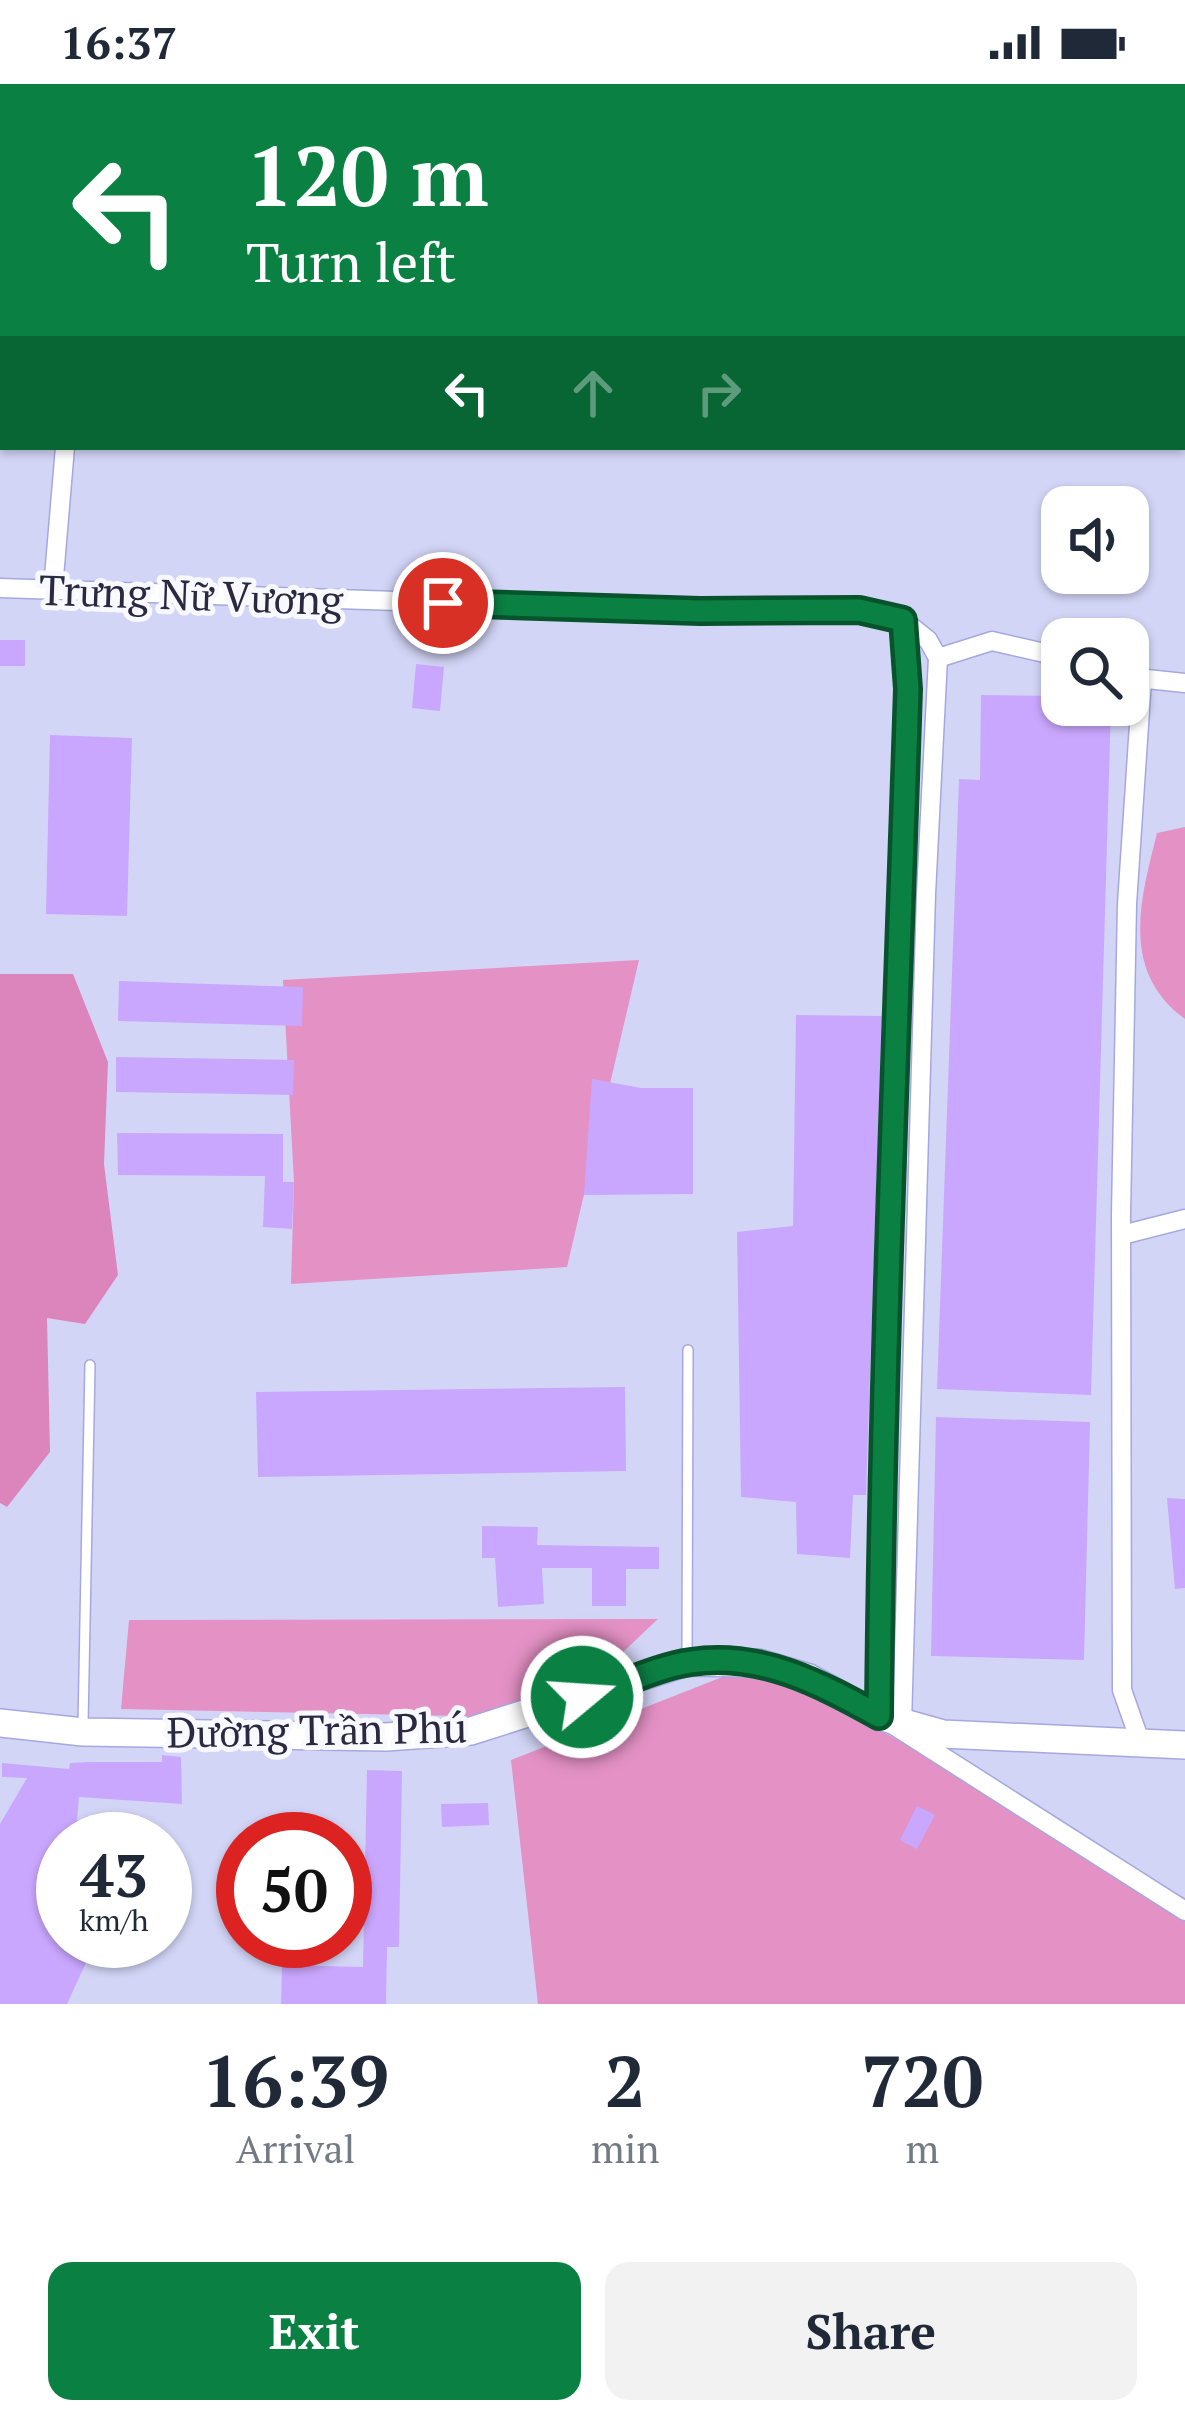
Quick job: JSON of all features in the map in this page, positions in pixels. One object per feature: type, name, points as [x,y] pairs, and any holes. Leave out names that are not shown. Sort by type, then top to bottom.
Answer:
[{"type":"main road","name":"Đường Trần Phú","points":[[0,1723],[83,1732],[386,1737],[471,1731],[688,1662],[758,1664],[792,1673],[891,1719],[944,1734],[1185,1744]]},
{"type":"street","points":[[53,589],[65,450]]},
{"type":"street","name":"Trưng Nữ Vương","points":[[0,588],[700,611],[859,610],[903,620]]},
{"type":"street","points":[[891,1719],[938,658],[928,640],[903,620]]},
{"type":"street","points":[[891,1719],[880,1468],[892,1249],[908,689],[903,620]]},
{"type":"street","points":[[938,658],[992,641],[1041,652]]},
{"type":"street","points":[[1149,679],[1185,683]]},
{"type":"street","points":[[1133,726],[1122,1235],[1122,1690],[1141,1744]]},
{"type":"street","points":[[1122,1235],[1185,1220]]},
{"type":"street","points":[[891,1719],[1185,1911]]},
{"type":"lane","points":[[688,1350],[688,1662]]},
{"type":"lane","points":[[83,1732],[90,1365]]},
{"type":"shaded area","points":[[1185,827],[1185,1019],[1164,1000],[1151,979],[1140,934],[1157,833]]},
{"type":"shaded area","points":[[639,960],[567,1267],[291,1284],[294,1182],[283,980]]},
{"type":"shaded area","points":[[0,974],[73,974],[108,1062],[104,1164],[118,1275],[85,1324],[47,1318],[50,1452],[7,1507],[0,1503]]},
{"type":"shaded area","points":[[658,1619],[553,1718],[121,1709],[129,1620]]},
{"type":"shaded area","points":[[758,1663],[1185,1898],[1185,2004],[538,2004],[511,1760]]},
{"type":"building","points":[[0,640],[25,640],[25,666],[0,666]]},
{"type":"building","points":[[416,664],[444,667],[440,711],[412,708]]},
{"type":"building","points":[[981,695],[1041,696],[1041,726],[1110,726],[1091,1395],[937,1389],[959,779],[980,780]]},
{"type":"building","points":[[50,735],[132,738],[127,916],[46,914]]},
{"type":"building","points":[[119,981],[303,987],[302,1026],[118,1021]]},
{"type":"building","points":[[796,1015],[882,1016],[866,1495],[853,1495],[850,1558],[797,1554],[796,1502],[741,1497],[737,1232],[793,1226]]},
{"type":"building","points":[[116,1057],[294,1060],[293,1095],[116,1092]]},
{"type":"building","points":[[592,1079],[641,1088],[693,1088],[693,1194],[584,1195]]},
{"type":"building","points":[[117,1133],[283,1134],[283,1182],[294,1182],[292,1229],[263,1227],[265,1176],[118,1175]]},
{"type":"building","points":[[625,1387],[626,1471],[258,1477],[256,1392]]},
{"type":"building","points":[[936,1417],[1090,1422],[1084,1660],[931,1656]]},
{"type":"building","points":[[1167,1498],[1185,1499],[1185,1588],[1175,1589]]},
{"type":"building","points":[[482,1526],[538,1527],[537,1545],[659,1547],[659,1569],[626,1569],[626,1606],[592,1606],[592,1568],[542,1568],[544,1604],[498,1607],[495,1558],[482,1558]]},
{"type":"building","points":[[162,1755],[181,1757],[182,1804],[79,1797],[78,1812],[36,1812],[36,1968],[84,1968],[67,2004],[0,2004],[0,1824],[27,1778],[2,1777],[2,1763],[69,1769],[70,1763],[162,1762]]},
{"type":"building","points":[[367,1770],[402,1771],[399,1947],[387,1947],[386,2004],[281,2004],[282,1968],[372,1968],[372,1812],[366,1812]]},
{"type":"building","points":[[488,1803],[489,1825],[442,1827],[441,1804]]},
{"type":"building","points":[[917,1806],[935,1815],[917,1849],[900,1840]]},
{"type":"route","points":[[443,603],[700,611],[859,610],[903,620],[908,689],[892,1249],[880,1468],[879,1716],[809,1678],[758,1664],[719,1660],[688,1662],[582,1697]]}]
